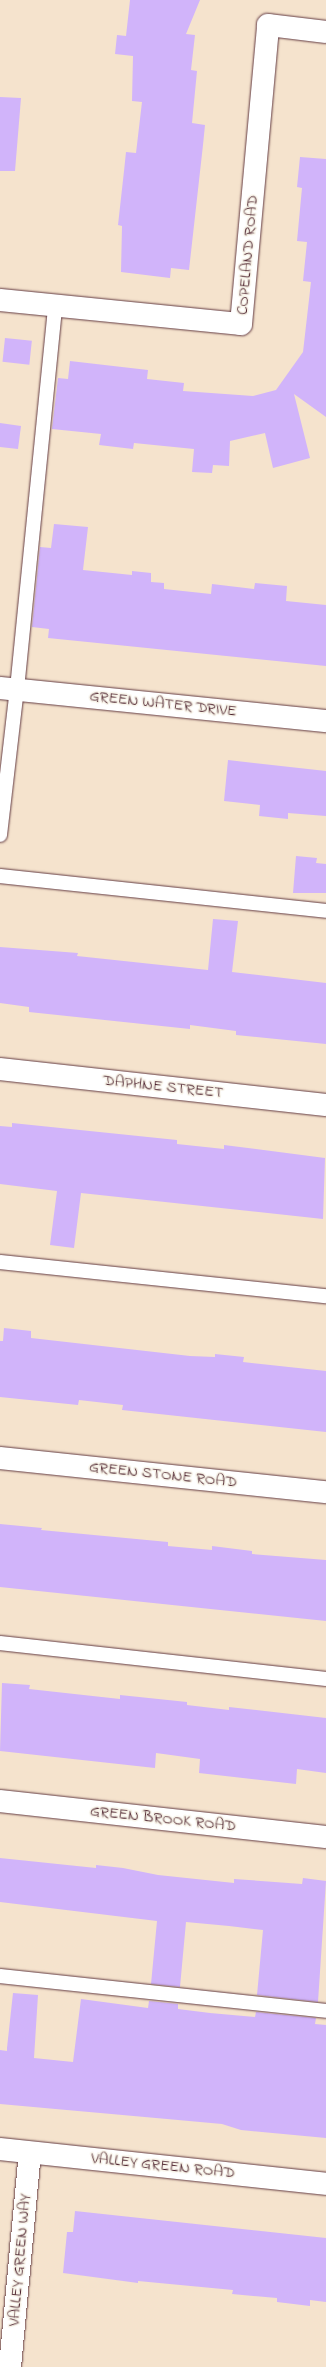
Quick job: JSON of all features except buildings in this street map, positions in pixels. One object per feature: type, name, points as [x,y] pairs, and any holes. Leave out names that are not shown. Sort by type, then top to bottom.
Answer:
[{"type":"street","name":"COPELAND ROAD","points":[[0,300],[241,324],[268,26],[326,32]]},
{"type":"street","name":"GREEN WATER DRIVE","points":[[9,688],[326,721]]},
{"type":"street","name":"DAPHNE STREET","points":[[0,1069],[326,1105]]},
{"type":"street","name":"GREEN STONE ROAD","points":[[0,1458],[326,1492]]},
{"type":"street","name":"GREEN BROOK ROAD","points":[[0,1801],[326,1837]]},
{"type":"street","name":"VALLEY GREEN ROAD","points":[[0,2149],[326,2184]]},
{"type":"street","name":"VALLEY GREEN WAY","points":[[10,2367],[30,2152]]},
{"type":"lane","points":[[0,836],[9,688],[55,306]]},
{"type":"lane","points":[[0,876],[326,911]]},
{"type":"lane","points":[[0,1262],[326,1296]]},
{"type":"lane","points":[[0,1643],[326,1679]]},
{"type":"lane","points":[[0,1976],[326,2011]]}]
